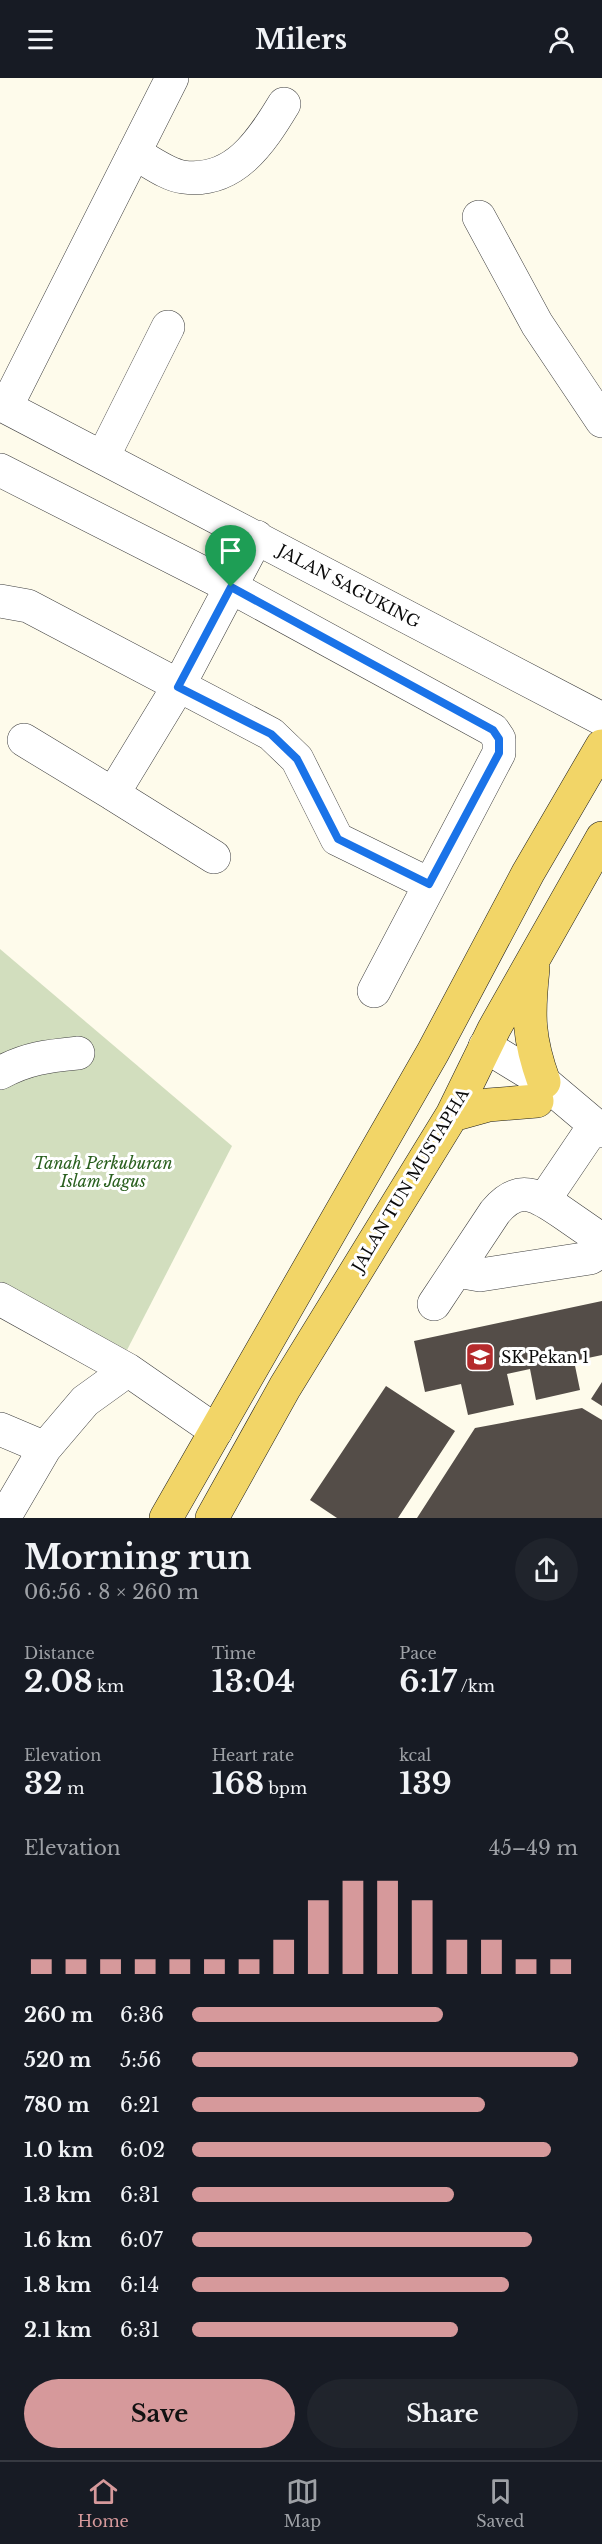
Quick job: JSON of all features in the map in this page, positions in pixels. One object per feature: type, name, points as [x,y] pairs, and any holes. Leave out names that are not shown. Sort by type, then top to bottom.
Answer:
[{"type":"main road","points":[[166,1518],[418,1079],[528,873],[602,746]]},
{"type":"main road","name":"JALAN TUN MUSTAPHA","points":[[212,1518],[285,1387],[452,1115],[478,1055],[602,838]]},
{"type":"main road","points":[[452,1115],[541,1091],[529,1029],[535,955]]},
{"type":"main road","points":[[418,1079],[478,1055],[463,997]]},
{"type":"street","points":[[3,405],[172,78]]},
{"type":"street","points":[[134,153],[182,177],[209,177],[232,168],[251,151],[284,104]]},
{"type":"street","points":[[478,217],[537,324],[602,421]]},
{"type":"street","points":[[103,457],[168,327]]},
{"type":"street","name":"JALAN SAGUKING","points":[[3,405],[602,719]]},
{"type":"street","points":[[0,470],[231,587],[493,730],[499,739],[499,753],[374,991]]},
{"type":"street","points":[[113,794],[178,687],[257,537]]},
{"type":"street","points":[[0,601],[28,606],[271,734],[297,759],[338,839],[429,884]]},
{"type":"street","points":[[24,740],[214,857]]},
{"type":"street","points":[[0,1073],[37,1057],[78,1053]]},
{"type":"street","points":[[478,1055],[541,1091],[598,1129],[544,1200]]},
{"type":"street","points":[[434,1304],[505,1200],[519,1195],[534,1195],[602,1240]]},
{"type":"street","points":[[456,1271],[480,1275],[590,1258],[602,1251]]},
{"type":"street","points":[[0,1299],[128,1370],[216,1431]]},
{"type":"street","points":[[4,1518],[45,1448],[85,1401],[128,1370]]},
{"type":"street","points":[[0,1429],[45,1448]]},
{"type":"green space","name":"Tanah Perkuburan Islam Jagus","points":[[0,949],[232,1146],[127,1350],[0,1283]]},
{"type":"building","points":[[602,1301],[602,1355],[574,1361],[580,1390],[536,1400],[530,1369],[507,1374],[514,1405],[468,1415],[461,1384],[425,1392],[414,1341]]},
{"type":"building","points":[[602,1382],[602,1406],[591,1399]]},
{"type":"building","points":[[386,1386],[455,1431],[398,1518],[337,1518],[310,1500]]},
{"type":"building","points":[[582,1408],[602,1420],[602,1518],[417,1518],[475,1428]]},
{"type":"place","name":"SK Pekan 1","points":[[480,1357]]},
{"type":"route","points":[[231,587],[493,730],[499,739],[499,753],[429,884],[338,839],[297,759],[283,744],[271,734],[178,687],[231,587]]}]
